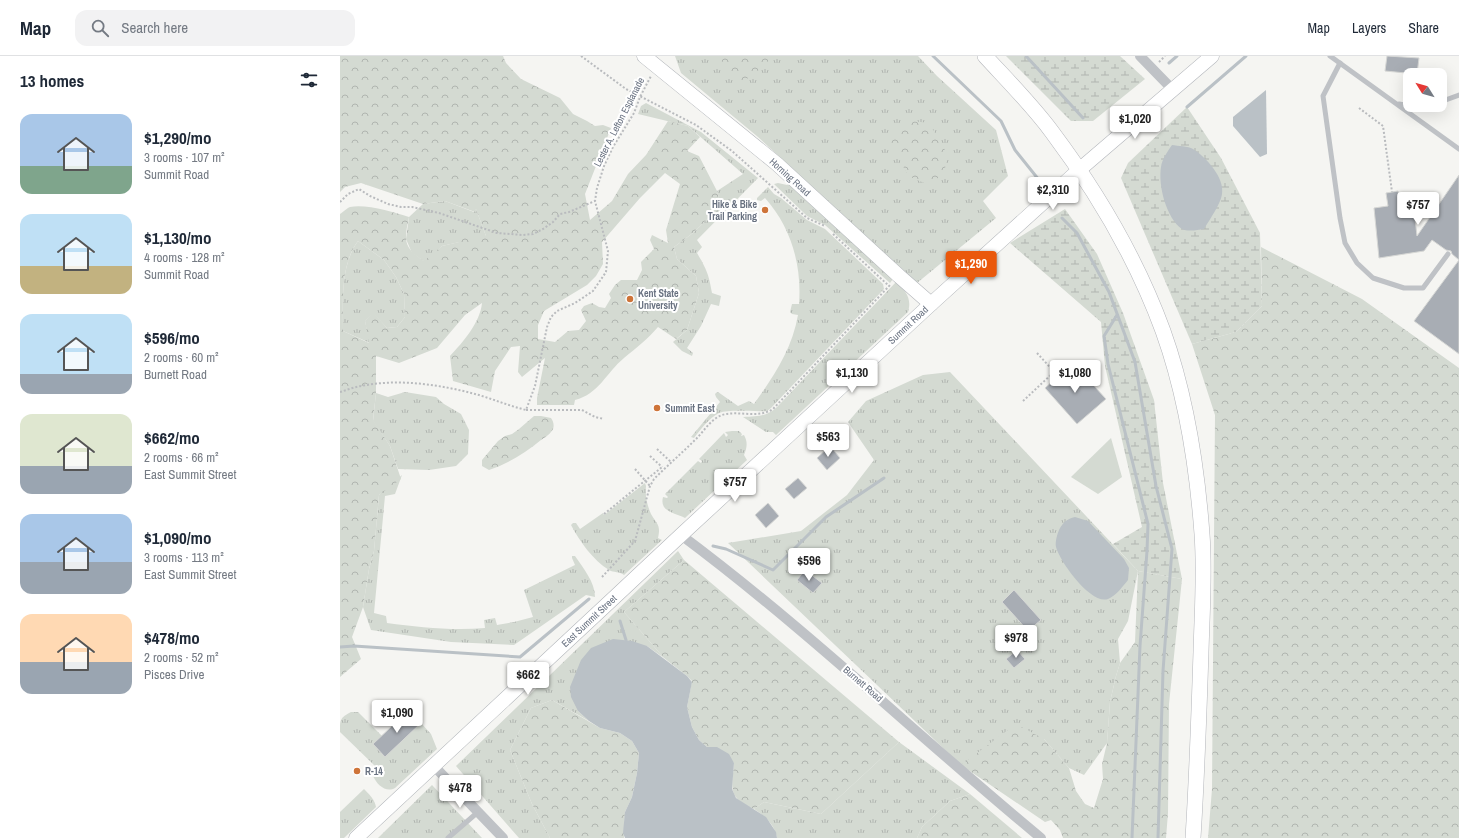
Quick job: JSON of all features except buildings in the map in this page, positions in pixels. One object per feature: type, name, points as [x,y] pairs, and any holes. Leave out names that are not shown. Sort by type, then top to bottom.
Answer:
[{"type":"main road","name":"Horning Road","points":[[644,56],[777,164],[894,281],[931,304]]},
{"type":"main road","points":[[985,56],[1019,92],[1051,131],[1079,170],[1116,230],[1149,296],[1162,329],[1183,402],[1196,474],[1202,536],[1203,594],[1193,838]]},
{"type":"main road","name":"Summit Road","points":[[681,535],[931,304],[1079,170],[1212,56]]},
{"type":"main road","name":"East Summit Street","points":[[356,838],[681,535]]},
{"type":"street","points":[[1140,56],[1173,90]]},
{"type":"street","name":"Burnett Road","points":[[681,535],[721,565],[788,620],[1042,838]]},
{"type":"street","points":[[434,766],[503,838]]},
{"type":"lane","points":[[1330,56],[1459,149]]},
{"type":"lane","points":[[1340,63],[1323,96],[1340,218],[1345,243],[1356,263],[1373,278],[1404,288],[1423,288],[1448,254]]},
{"type":"lane","points":[[1447,99],[1459,95]]},
{"type":"lane","points":[[1396,103],[1403,104]]},
{"type":"lane","points":[[448,838],[478,812]]},
{"type":"path","points":[[581,56],[626,89],[696,125],[732,151],[807,218],[825,226]]},
{"type":"path","points":[[1160,61],[1165,56]]},
{"type":"path","name":"Lester A. Lefton Esplanade","points":[[526,410],[535,386],[544,339],[551,317],[557,311],[593,291],[606,272],[608,251],[595,201],[597,188],[604,166],[622,130],[634,113],[652,73]]},
{"type":"path","points":[[1359,108],[1383,126],[1392,192]]},
{"type":"path","points":[[340,202],[348,194],[359,189],[388,204],[401,207],[412,207],[438,213],[497,233],[523,235],[533,234],[553,222],[560,214],[570,212],[595,201]]},
{"type":"path","points":[[604,514],[645,481],[671,463],[697,438],[710,422],[721,416],[767,413],[773,409],[894,281],[831,232]]},
{"type":"path","points":[[1037,353],[1058,376]]},
{"type":"path","points":[[1023,401],[1054,372]]},
{"type":"path","points":[[340,392],[360,386],[388,383],[433,385],[526,410],[582,410],[595,417],[604,418]]},
{"type":"path","points":[[657,449],[671,463]]},
{"type":"path","points":[[650,456],[663,468]]},
{"type":"path","points":[[602,577],[635,540],[650,486],[654,478],[663,468]]},
{"type":"path","points":[[635,469],[650,486]]},
{"type":"green space","points":[[340,56],[503,56],[506,63],[521,79],[560,98],[573,114],[595,126],[603,125],[611,128],[585,194],[590,220],[612,201],[628,174],[646,155],[668,121],[688,126],[700,137],[687,151],[699,156],[717,191],[721,206],[693,233],[674,247],[677,259],[696,276],[699,293],[687,330],[676,339],[658,327],[624,358],[596,388],[583,397],[575,400],[574,405],[537,405],[545,358],[522,377],[518,372],[520,346],[511,347],[495,371],[491,392],[453,381],[450,356],[474,325],[481,310],[482,303],[465,315],[437,348],[399,363],[376,356],[376,393],[373,420],[390,446],[401,479],[379,495],[374,551],[369,569],[363,607],[352,637],[361,659],[340,677],[340,214],[350,207],[357,206],[380,209],[409,217],[406,232],[407,243],[412,252],[424,261],[442,246],[459,242],[465,232],[486,236],[476,209],[475,212],[445,201],[423,204],[361,183],[345,187],[340,192]],"holes":[[[665,173],[680,184],[666,230],[668,243],[652,235],[650,240],[654,249],[641,262],[642,270],[637,280],[621,280],[615,285],[609,294],[611,298],[605,308],[599,307],[592,303],[584,306],[581,310],[586,321],[579,330],[568,331],[555,342],[538,339],[538,325],[544,311],[587,285],[596,276],[603,264],[602,242],[640,198]],[[358,241],[384,260],[396,277],[404,294],[405,317],[397,327],[387,328],[373,312],[365,321],[369,343],[343,331],[345,272],[352,251]]]},
{"type":"green space","points":[[675,56],[918,56],[937,76],[996,130],[1008,176],[983,201],[996,218],[917,283],[758,137],[681,73]]},
{"type":"green space","points":[[723,56],[773,56],[763,67],[740,84],[720,70]]},
{"type":"green space","points":[[1006,56],[1120,56],[1145,79],[1093,121],[1071,121]]},
{"type":"green space","points":[[646,103],[701,132],[758,178],[697,240],[702,247],[697,253],[707,273],[712,293],[721,296],[719,306],[711,304],[701,326],[687,348],[693,353],[692,356],[682,351],[673,342],[687,330],[699,293],[696,276],[677,259],[674,247],[693,233],[721,206],[717,191],[743,174],[688,126],[638,114],[641,106]]},
{"type":"green space","points":[[1187,107],[1221,158],[1260,233],[1262,306],[1236,332],[1192,344],[1121,178],[1128,163]]},
{"type":"green space","points":[[904,120],[929,123],[948,155],[944,173],[929,185],[908,176],[889,138]]},
{"type":"green space","points":[[778,183],[787,185],[789,183],[893,279],[890,283],[825,225],[807,216],[774,184]]},
{"type":"green space","points":[[768,187],[774,194],[807,220],[825,229],[883,284],[884,289],[771,408],[767,411],[735,411],[719,413],[702,427],[694,438],[691,437],[720,402],[716,397],[716,393],[718,392],[738,406],[749,401],[754,404],[787,351],[795,327],[798,315],[790,312],[792,304],[799,304],[799,275],[793,247],[782,221],[765,198],[761,201],[757,200],[757,198]]},
{"type":"green space","points":[[445,201],[474,212],[476,209],[486,236],[442,246],[425,262],[412,253],[406,239],[409,217],[423,204]]},
{"type":"green space","points":[[1065,209],[1097,254],[1123,313],[1154,400],[1163,483],[1182,579],[1138,571],[1113,544],[1142,527],[1105,366],[1101,322],[1010,243]]},
{"type":"green space","points":[[358,241],[384,260],[396,277],[404,294],[405,317],[397,327],[387,328],[373,313],[365,321],[370,343],[343,331],[343,296],[345,273],[352,251]]},
{"type":"green space","points":[[1261,247],[1362,299],[1459,368],[1459,838],[1208,838],[1212,789],[1215,415],[1192,344],[1236,332],[1262,306]]},
{"type":"green space","points":[[896,282],[903,289],[909,299],[908,312],[776,435],[773,432],[766,432],[743,417],[769,413],[777,407]]},
{"type":"green space","points":[[950,372],[1138,571],[1128,621],[1118,639],[1120,663],[1110,702],[1107,743],[1084,775],[1069,768],[1044,739],[961,765],[728,543],[801,531],[847,495],[874,460],[848,422],[866,401],[923,375]]},
{"type":"green space","points":[[405,392],[436,397],[444,404],[461,414],[469,430],[468,454],[456,466],[429,470],[398,469],[390,446],[373,421],[376,393],[388,397]]},
{"type":"green space","points":[[534,416],[551,418],[554,427],[549,434],[523,454],[503,465],[489,470],[482,466],[482,460],[498,441],[505,436],[512,434]]},
{"type":"green space","points":[[739,431],[742,434],[741,436],[744,435],[747,445],[744,455],[747,460],[685,518],[666,509],[662,502],[663,497],[668,497],[665,494],[698,461],[701,463],[702,461],[699,459],[724,433],[726,437],[728,435],[725,432]]},
{"type":"green space","points":[[1111,438],[1122,477],[1098,494],[1071,477]]},
{"type":"green space","points":[[402,475],[395,494],[385,496],[374,613],[386,616],[387,623],[436,628],[473,629],[485,628],[484,620],[495,618],[497,625],[533,617],[524,590],[575,565],[572,556],[575,556],[588,575],[593,586],[595,597],[586,595],[514,645],[451,642],[371,630],[363,607],[369,569],[374,551],[379,495]]},
{"type":"green space","points":[[645,483],[648,507],[659,527],[658,538],[662,540],[624,575],[609,570],[592,556],[578,538],[571,525],[576,523],[580,529],[603,513],[604,515]]},
{"type":"green space","points":[[678,551],[684,560],[624,612],[664,658],[647,646],[578,711],[589,721],[552,700],[531,708],[510,750],[532,804],[550,838],[519,838],[456,766]]},
{"type":"green space","points":[[684,560],[899,742],[821,814],[764,802],[754,809],[745,805],[735,796],[732,786],[734,763],[717,748],[707,747],[699,740],[692,727],[687,707],[692,681],[664,658],[624,612]]},
{"type":"green space","points":[[1138,571],[1182,579],[1169,704],[1168,813],[1166,838],[1063,838],[1060,830],[1051,820],[1045,822],[961,765],[1016,724],[1044,739],[1069,768],[1076,791],[1085,804],[1094,808],[1103,779],[1102,764],[1107,743],[1110,702],[1116,676],[1120,663],[1135,642]]},
{"type":"green space","points":[[552,700],[600,728],[620,733],[632,741],[639,753],[632,797],[625,812],[624,838],[550,838],[532,804],[510,750],[531,708]]},
{"type":"green space","points":[[351,712],[358,712],[382,736],[373,744],[385,757],[421,723],[431,734],[437,749],[395,788],[388,790],[385,789],[379,785],[373,776],[375,766],[340,732],[341,719]]},
{"type":"green space","points":[[899,742],[970,794],[950,801],[922,827],[917,838],[777,838],[776,833],[769,821],[754,809],[764,802],[821,814]]},
{"type":"green space","points":[[432,785],[482,838],[378,838]]},
{"type":"green space","points":[[364,789],[370,795],[376,807],[344,838],[340,838],[340,812]]},
{"type":"green space","points":[[970,794],[1022,838],[917,838],[922,827],[950,801]]},
{"type":"shaded area","points":[[1266,90],[1267,154],[1260,157],[1233,126],[1233,117]]},
{"type":"shaded area","points":[[1172,145],[1193,149],[1214,168],[1221,181],[1221,198],[1204,229],[1190,231],[1182,229],[1176,224],[1164,201],[1160,174],[1161,167],[1165,155]]},
{"type":"shaded area","points":[[1075,517],[1088,521],[1124,559],[1129,568],[1128,580],[1111,598],[1101,599],[1093,596],[1077,581],[1059,554],[1056,543],[1059,530],[1066,521]]},
{"type":"shaded area","points":[[613,639],[632,641],[647,646],[687,676],[692,682],[687,707],[692,727],[699,740],[707,747],[717,747],[729,754],[734,763],[732,789],[736,798],[766,817],[776,832],[777,838],[625,838],[623,833],[625,812],[632,797],[639,753],[632,741],[620,733],[600,728],[578,711],[571,697],[570,687],[581,660],[591,648]]},
{"type":"waterway","points":[[933,56],[1001,121],[1015,150],[1039,180]]},
{"type":"waterway","points":[[1026,56],[1083,118]]},
{"type":"waterway","points":[[1169,63],[1177,56]]},
{"type":"waterway","points":[[1187,107],[1246,56]]},
{"type":"waterway","points":[[1062,218],[1077,233],[1109,292],[1135,362],[1156,486],[1172,549],[1163,671],[1158,838]]},
{"type":"waterway","points":[[1117,315],[1104,336],[1108,364],[1148,524],[1140,646],[1132,838]]},
{"type":"waterway","points":[[713,546],[726,549],[773,570],[826,517],[884,478]]},
{"type":"waterway","points":[[340,647],[354,646],[520,657],[589,599]]},
{"type":"waterway","points":[[620,621],[626,640]]},
{"type":"place","name":"Hike & Bike Trail Parking","points":[[765,210]]},
{"type":"place","name":"Kent State University","points":[[630,299]]},
{"type":"place","name":"Summit East","points":[[657,408]]},
{"type":"place","name":"R-14","points":[[357,771]]}]
